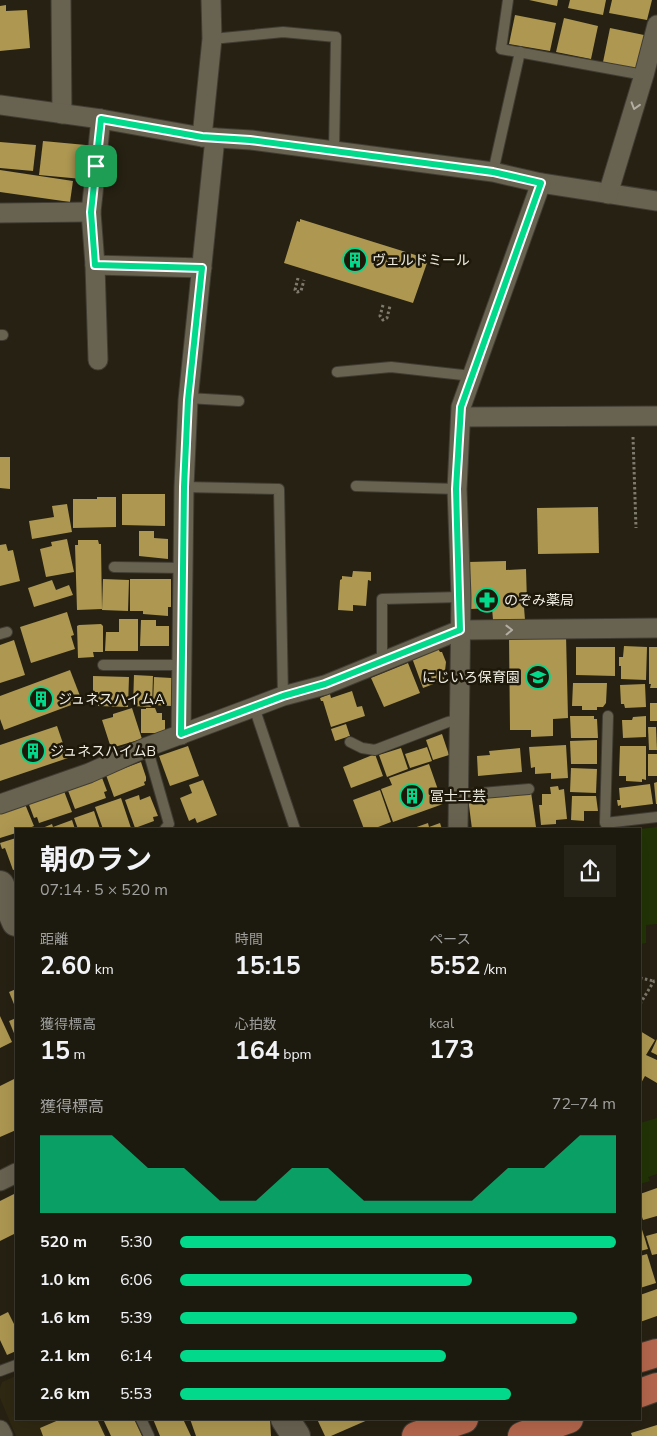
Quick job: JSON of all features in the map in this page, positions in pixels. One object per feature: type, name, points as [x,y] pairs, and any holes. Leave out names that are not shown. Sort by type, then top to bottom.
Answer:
[{"type":"main road","points":[[3,883],[15,919]]},
{"type":"main road","points":[[641,1358],[657,1353]]},
{"type":"main road","points":[[641,1393],[657,1387]]},
{"type":"main road","points":[[286,1420],[296,1436]]},
{"type":"main road","points":[[416,1436],[461,1420]]},
{"type":"main road","points":[[522,1436],[566,1420]]},
{"type":"street","points":[[61,0],[62,114]]},
{"type":"street","points":[[181,734],[184,487],[188,398],[202,268],[209,137],[212,39],[211,0]]},
{"type":"street","points":[[608,194],[657,25]]},
{"type":"street","points":[[0,106],[101,119],[209,137],[250,140],[493,172],[541,183],[657,201]]},
{"type":"street","points":[[98,360],[91,212],[101,119]]},
{"type":"street","points":[[458,828],[461,597],[456,489],[461,407],[541,183]]},
{"type":"street","points":[[0,214],[91,212]]},
{"type":"street","points":[[95,265],[202,268]]},
{"type":"street","points":[[461,417],[657,416]]},
{"type":"street","points":[[0,804],[89,773],[147,747],[283,696],[325,684],[382,663],[460,630],[657,628]]},
{"type":"street","points":[[0,1181],[15,1174]]},
{"type":"street","points":[[0,1430],[3,1436]]},
{"type":"lane","points":[[508,0],[501,49],[644,75]]},
{"type":"lane","points":[[212,39],[283,32],[336,37],[334,151]]},
{"type":"lane","points":[[493,172],[520,52]]},
{"type":"lane","points":[[337,372],[391,367],[472,376]]},
{"type":"lane","points":[[188,398],[239,401]]},
{"type":"lane","points":[[356,486],[456,489]]},
{"type":"lane","points":[[184,487],[279,489],[283,696]]},
{"type":"lane","points":[[114,567],[182,568]]},
{"type":"lane","points":[[382,663],[382,599],[461,597]]},
{"type":"lane","points":[[104,665],[182,665]]},
{"type":"lane","points":[[254,707],[295,828]]},
{"type":"lane","points":[[608,716],[605,822],[657,817]]},
{"type":"lane","points":[[350,742],[362,748],[375,750],[459,719]]},
{"type":"lane","points":[[147,747],[168,824],[166,828]]},
{"type":"lane","points":[[459,795],[529,790]]},
{"type":"lane","points":[[0,1372],[15,1365]]},
{"type":"lane","points":[[141,1420],[149,1436]]},
{"type":"path","points":[[298,278],[295,290],[298,292],[301,290],[304,280]]},
{"type":"path","points":[[383,305],[380,316],[383,320],[387,318],[390,306]]},
{"type":"path","points":[[632,416],[636,528]]},
{"type":"path","points":[[641,978],[656,981],[641,1003]]},
{"type":"shaded area","points":[[15,1376],[15,1420],[99,1420],[107,1436],[16,1436],[0,1398],[2,1382]]},
{"type":"green space","points":[[657,827],[657,924],[646,925],[646,943],[641,944],[641,829]]},
{"type":"green space","points":[[657,1118],[657,1174],[648,1177],[650,1181],[641,1184],[641,1123]]},
{"type":"building","points":[[529,0],[558,0],[557,6]]},
{"type":"building","points":[[570,0],[606,0],[603,15],[568,8]]},
{"type":"building","points":[[612,0],[652,0],[647,20],[609,13]]},
{"type":"building","points":[[6,5],[6,11],[27,10],[30,48],[0,51],[0,6]]},
{"type":"building","points":[[515,15],[556,23],[550,51],[509,44]]},
{"type":"building","points":[[564,18],[598,26],[591,59],[556,52]]},
{"type":"building","points":[[610,28],[644,35],[637,69],[603,62]]},
{"type":"building","points":[[43,141],[86,145],[82,179],[39,175]]},
{"type":"building","points":[[0,142],[36,145],[33,171],[0,168]]},
{"type":"building","points":[[0,170],[73,181],[70,202],[0,192]]},
{"type":"building","name":"ヴェルドミール","points":[[300,219],[425,258],[424,262],[427,263],[413,303],[284,263],[297,221],[300,222]]},
{"type":"building","points":[[0,457],[10,457],[10,489],[0,488]]},
{"type":"building","points":[[122,494],[165,494],[165,526],[122,525]]},
{"type":"building","points":[[97,497],[116,497],[116,527],[73,528],[73,499],[97,499]]},
{"type":"building","points":[[67,504],[72,532],[32,539],[29,521],[54,517],[52,506]]},
{"type":"building","points":[[598,507],[599,553],[538,554],[537,508]]},
{"type":"building","points":[[139,531],[154,531],[154,538],[168,539],[168,559],[139,556]]},
{"type":"building","points":[[67,539],[74,572],[46,577],[40,549],[52,546],[51,542]]},
{"type":"building","points":[[78,540],[98,540],[99,544],[101,544],[102,609],[77,610],[75,545],[78,545]]},
{"type":"building","points":[[6,544],[8,551],[13,550],[20,581],[0,586],[0,545]]},
{"type":"building","points":[[506,561],[506,570],[526,569],[527,602],[525,602],[526,607],[524,607],[525,620],[493,620],[492,608],[471,609],[468,562]]},
{"type":"building","points":[[353,571],[371,572],[371,581],[368,580],[366,606],[353,605],[353,611],[338,610],[340,580],[342,576],[352,577]]},
{"type":"building","points":[[103,579],[129,580],[128,611],[102,610]]},
{"type":"building","points":[[130,579],[171,579],[171,607],[168,607],[168,616],[143,614],[143,611],[130,611]]},
{"type":"building","points":[[52,580],[56,590],[69,585],[73,595],[34,607],[28,588]]},
{"type":"building","points":[[67,612],[74,635],[71,636],[75,649],[31,663],[20,627]]},
{"type":"building","points":[[119,619],[138,619],[138,651],[105,651],[106,632],[119,632]]},
{"type":"building","points":[[141,620],[156,620],[156,626],[169,626],[169,646],[140,646]]},
{"type":"building","points":[[101,624],[103,626],[103,652],[93,652],[94,657],[78,658],[77,626]]},
{"type":"building","name":"にじいろ保育園","points":[[566,635],[568,718],[553,719],[553,736],[531,737],[531,730],[510,730],[509,636]]},
{"type":"building","points":[[14,640],[25,675],[0,683],[0,645]]},
{"type":"building","points":[[624,646],[647,647],[646,680],[621,679],[619,657],[623,657]]},
{"type":"building","points":[[437,647],[442,652],[446,662],[444,680],[423,688],[412,658]]},
{"type":"building","points":[[576,647],[615,647],[615,676],[576,675]]},
{"type":"building","points":[[649,647],[657,647],[657,688],[650,688],[651,684],[649,684]]},
{"type":"building","points":[[408,663],[420,693],[384,707],[371,678]]},
{"type":"building","name":"ジュネスハイムA","points":[[70,670],[82,701],[4,730],[0,719],[0,696]]},
{"type":"building","points":[[134,675],[153,676],[152,707],[133,706]]},
{"type":"building","points":[[93,676],[129,677],[128,707],[98,706],[98,692],[93,692]]},
{"type":"building","points":[[154,677],[172,678],[171,706],[153,705]]},
{"type":"building","points":[[573,683],[607,683],[606,703],[603,707],[597,707],[597,710],[582,710],[582,706],[572,706]]},
{"type":"building","points":[[645,684],[646,707],[625,708],[624,704],[621,704],[620,685]]},
{"type":"building","points":[[352,691],[357,707],[362,706],[365,716],[331,727],[323,701],[320,698],[330,694],[331,698]]},
{"type":"building","points":[[650,703],[657,703],[657,721],[650,721]]},
{"type":"building","points":[[132,708],[142,739],[111,748],[102,720]]},
{"type":"building","points":[[155,708],[157,713],[162,713],[162,720],[165,720],[165,733],[141,733],[141,709]]},
{"type":"building","points":[[570,716],[594,716],[594,719],[597,719],[598,738],[571,738]]},
{"type":"building","points":[[646,716],[646,737],[623,738],[622,720],[632,720],[633,717]]},
{"type":"building","points":[[346,724],[350,736],[335,741],[331,729]]},
{"type":"building","name":"ジュネスハイムB","points":[[57,726],[68,758],[0,781],[0,745]]},
{"type":"building","points":[[648,727],[656,727],[657,750],[649,750]]},
{"type":"building","points":[[442,734],[449,755],[433,760],[426,740]]},
{"type":"building","points":[[597,740],[597,764],[571,764],[570,741]]},
{"type":"building","points":[[566,745],[568,778],[551,779],[551,773],[535,774],[535,767],[531,768],[529,747]]},
{"type":"building","points":[[188,746],[199,776],[170,786],[159,756]]},
{"type":"building","points":[[620,746],[646,746],[646,780],[642,779],[642,782],[626,781],[626,776],[619,776]]},
{"type":"building","points":[[427,747],[432,761],[410,768],[405,754]]},
{"type":"building","points":[[401,748],[408,769],[387,777],[379,755]]},
{"type":"building","points":[[520,748],[522,772],[478,776],[477,756],[490,755],[489,751]]},
{"type":"building","points":[[375,754],[383,776],[351,788],[343,767]]},
{"type":"building","points":[[648,754],[657,754],[657,776],[648,776]]},
{"type":"building","points":[[141,762],[146,777],[145,785],[114,797],[106,775]]},
{"type":"building","name":"冨士工芸","points":[[429,764],[443,804],[393,822],[381,789],[392,785],[389,778]]},
{"type":"building","points":[[571,768],[597,769],[596,793],[570,792]]},
{"type":"building","points":[[101,775],[107,791],[104,792],[106,798],[75,809],[67,788]]},
{"type":"building","points":[[203,780],[217,815],[197,823],[195,818],[189,821],[180,798],[192,793],[189,785]]},
{"type":"building","points":[[657,782],[657,804],[656,804],[654,783]]},
{"type":"building","points":[[650,784],[653,804],[621,808],[621,805],[618,806],[617,800],[620,800],[619,788]]},
{"type":"building","points":[[558,786],[559,790],[564,789],[567,819],[556,820],[556,824],[541,825],[539,805],[542,805],[542,794],[551,794],[550,787]]},
{"type":"building","points":[[380,790],[391,822],[376,828],[364,828],[353,800]]},
{"type":"building","points":[[64,791],[72,812],[39,823],[37,817],[34,818],[28,802]]},
{"type":"building","points":[[531,792],[536,827],[472,828],[468,798]]},
{"type":"building","points":[[139,795],[140,800],[150,796],[158,816],[153,817],[154,821],[135,828],[125,800]]},
{"type":"building","points":[[572,796],[596,796],[598,811],[584,811],[584,821],[571,820]]},
{"type":"building","points":[[121,798],[131,828],[103,828],[95,807]]},
{"type":"building","points":[[25,804],[34,826],[29,828],[15,828],[15,833],[0,838],[0,813]]},
{"type":"building","points":[[94,811],[100,828],[78,828],[74,818]]},
{"type":"building","points":[[72,820],[75,828],[42,828],[52,824],[53,827]]},
{"type":"building","points":[[428,823],[429,827],[440,823],[442,828],[414,828]]},
{"type":"building","points":[[15,838],[15,869],[13,870],[5,848],[2,849],[0,843]]},
{"type":"building","points":[[15,989],[15,1007],[9,992]]},
{"type":"building","points":[[0,1016],[12,1042],[0,1048]]},
{"type":"building","points":[[15,1018],[15,1036],[9,1021]]},
{"type":"building","points":[[641,1032],[655,1040],[646,1055],[657,1060],[657,1083],[645,1076],[641,1083]]},
{"type":"building","points":[[657,1039],[657,1055],[651,1052]]},
{"type":"building","points":[[15,1078],[15,1130],[0,1137],[0,1086]]},
{"type":"building","points":[[657,1188],[657,1216],[643,1220],[641,1214],[641,1194]]},
{"type":"building","points":[[15,1194],[15,1234],[0,1241],[0,1201]]},
{"type":"building","points":[[641,1226],[648,1249],[641,1251]]},
{"type":"building","points":[[657,1233],[657,1254],[652,1255],[646,1236]]},
{"type":"building","points":[[647,1254],[656,1283],[641,1288],[641,1256]]},
{"type":"building","points":[[657,1289],[657,1316],[641,1322],[641,1295]]},
{"type":"building","points":[[8,1312],[15,1326],[15,1351],[7,1355],[0,1340],[0,1316]]},
{"type":"building","points":[[59,1420],[97,1420],[105,1436],[43,1436],[40,1428]]},
{"type":"building","points":[[103,1420],[134,1420],[142,1436],[111,1436]]},
{"type":"building","points":[[153,1420],[183,1420],[191,1436],[160,1436]]},
{"type":"building","points":[[190,1420],[270,1420],[271,1436],[196,1436]]},
{"type":"building","points":[[317,1420],[368,1420],[331,1436],[325,1436]]},
{"type":"building","points":[[657,1425],[657,1436],[632,1436],[631,1433]]},
{"type":"place","name":"ヴェルドミール","points":[[355,260]]},
{"type":"place","name":"のぞみ薬局","points":[[487,600]]},
{"type":"place","name":"にじいろ保育園","points":[[538,677]]},
{"type":"place","name":"ジュネスハイムA","points":[[41,699]]},
{"type":"place","name":"ジュネスハイムB","points":[[33,751]]},
{"type":"place","name":"冨士工芸","points":[[412,796]]},
{"type":"route","points":[[101,119],[202,137],[250,140],[493,172],[541,183],[461,407],[456,489],[461,597],[460,630],[382,663],[325,684],[283,696],[181,734],[184,487],[188,400],[202,268],[95,265],[91,212],[96,166],[101,119]]}]
